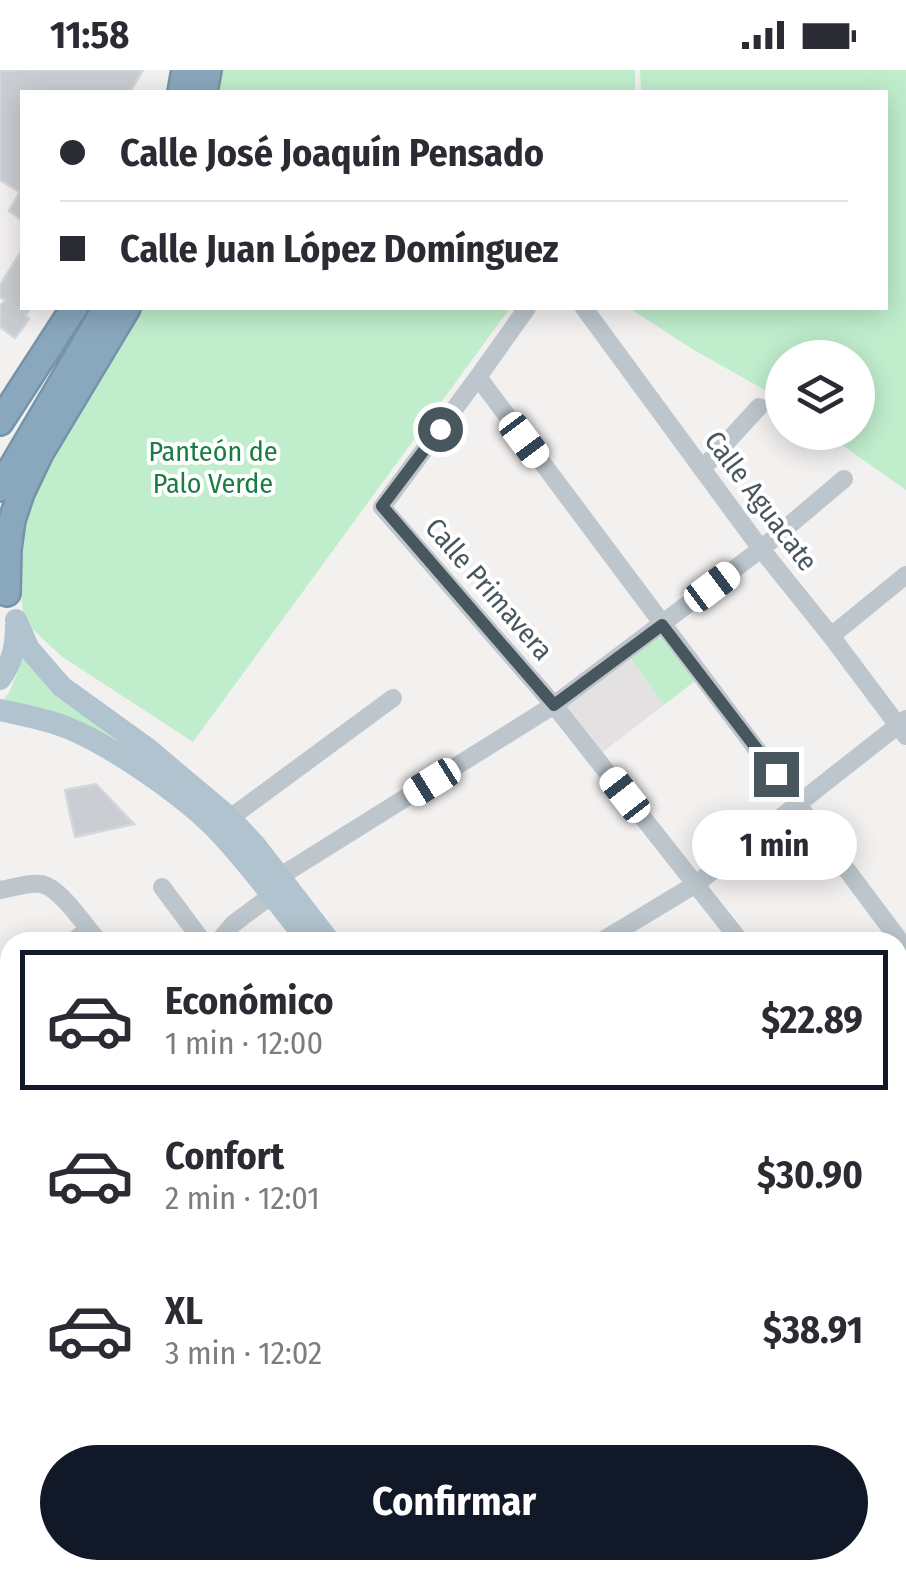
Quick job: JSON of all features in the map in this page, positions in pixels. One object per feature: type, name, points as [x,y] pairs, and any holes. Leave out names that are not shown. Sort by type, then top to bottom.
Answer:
[{"type":"highway","points":[[0,422],[73,310]]},
{"type":"highway","points":[[0,460],[91,310]]},
{"type":"highway","points":[[0,488],[105,310]]},
{"type":"highway","points":[[3,589],[12,520],[21,492],[40,452],[126,310]]},
{"type":"main road","points":[[3,589],[29,649],[43,668],[230,818],[303,932]]},
{"type":"main road","points":[[0,679],[16,644],[16,620]]},
{"type":"main road","points":[[0,710],[50,722],[99,742],[161,784],[212,826],[320,932]]},
{"type":"street","points":[[526,310],[478,378],[893,932]]},
{"type":"street","name":"Calle Aguacate","points":[[585,310],[761,549],[903,726]]},
{"type":"street","name":"Calle Primavera","points":[[478,378],[382,506],[554,705],[733,932]]},
{"type":"street","points":[[702,469],[759,407]]},
{"type":"street","points":[[227,932],[275,886],[554,705],[761,549],[844,479]]},
{"type":"street","points":[[831,636],[906,575]]},
{"type":"street","points":[[230,818],[392,698]]},
{"type":"street","points":[[617,932],[696,884],[903,726]]},
{"type":"street","points":[[0,890],[44,884],[54,889],[90,932]]},
{"type":"street","points":[[162,887],[196,932]]},
{"type":"shaded area","points":[[624,649],[664,705],[595,758],[551,702]]},
{"type":"green space","points":[[218,70],[635,70],[635,90],[215,90]]},
{"type":"green space","points":[[640,70],[906,70],[906,490],[849,450],[875,450],[875,340],[765,340],[765,390],[632,310],[888,310],[888,90],[641,90]]},
{"type":"green space","name":"Panteón de Palo Verde","points":[[141,310],[509,310],[193,742],[61,656],[25,622],[19,573],[21,515],[45,458]]},
{"type":"green space","points":[[654,627],[695,681],[664,705],[624,649]]},
{"type":"green space","points":[[23,659],[56,697],[192,799],[0,704],[9,693]]},
{"type":"building","points":[[0,70],[143,70],[131,90],[20,90],[20,192],[0,180]]},
{"type":"building","points":[[20,192],[20,219],[9,211]]},
{"type":"building","points":[[20,253],[20,310],[30,310],[25,316],[29,319],[15,338],[0,327],[0,306],[5,300],[0,297],[0,285]]},
{"type":"building","points":[[96,784],[134,824],[75,837],[65,790]]},
{"type":"route","points":[[440,429],[382,506],[554,705],[662,625],[776,774]]}]
